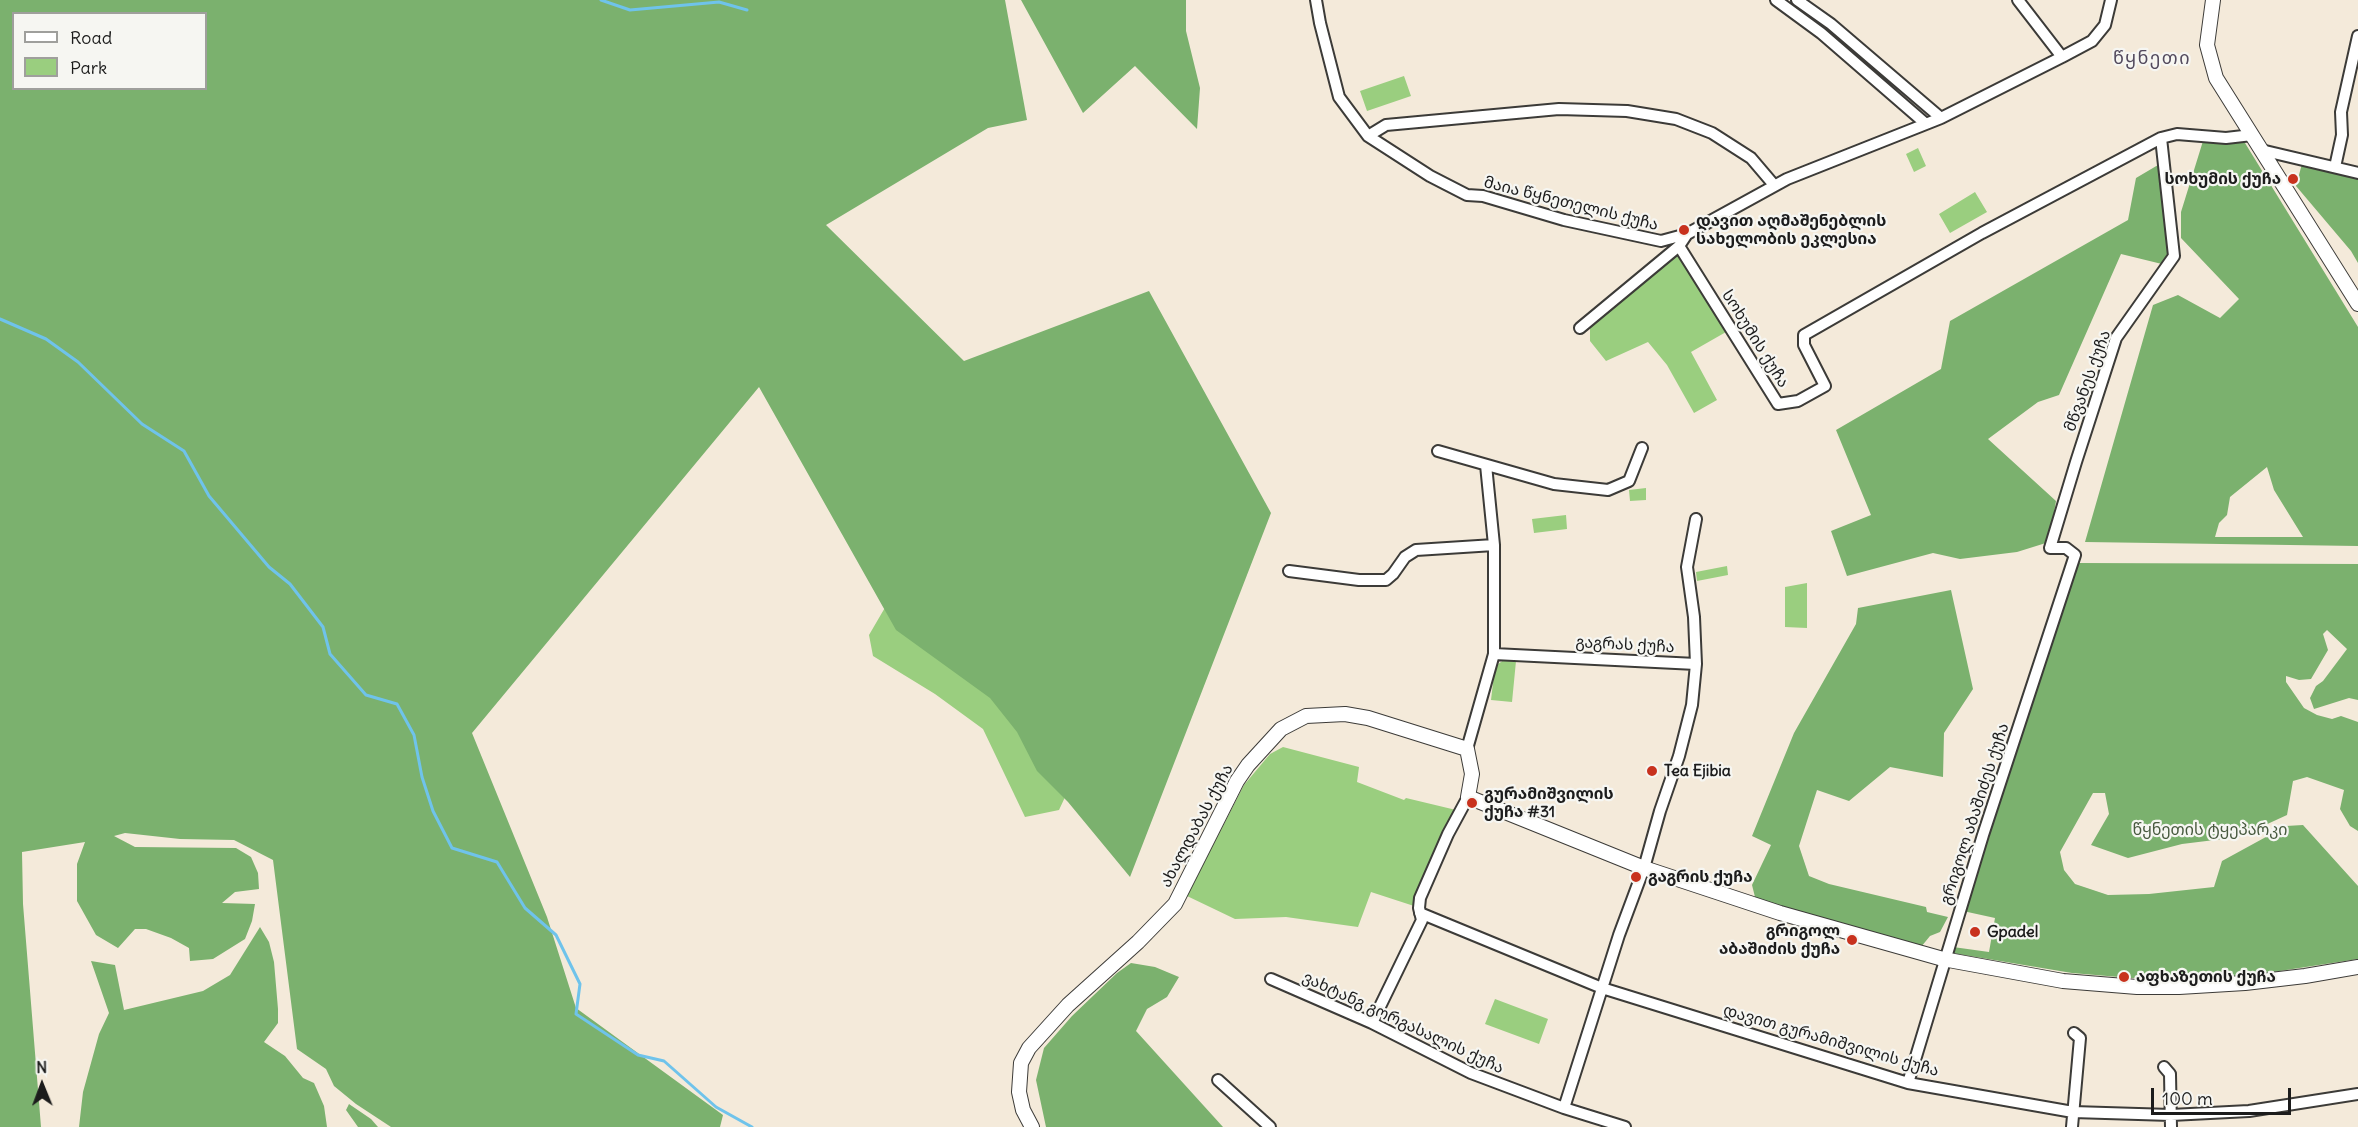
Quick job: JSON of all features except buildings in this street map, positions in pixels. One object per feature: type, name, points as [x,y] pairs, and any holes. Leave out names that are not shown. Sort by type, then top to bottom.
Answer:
[{"type":"street","name":"მაია წყნეთელის ქუჩა","points":[[1316,0],[1339,97],[1368,136],[1430,176],[1467,195],[1483,196],[1564,220],[1661,242],[1687,234],[1774,185],[1941,118],[2092,41],[2105,25],[2111,0]]},
{"type":"street","points":[[1776,0],[1821,33],[1926,124]]},
{"type":"street","points":[[1797,0],[1831,24],[1941,118]]},
{"type":"street","points":[[2018,0],[2062,57]]},
{"type":"street","points":[[2213,0],[2208,34],[2208,56],[2216,78],[2358,304]]},
{"type":"street","points":[[2335,167],[2343,135],[2341,112],[2358,36]]},
{"type":"street","points":[[1852,60],[1861,51]]},
{"type":"street","points":[[1878,83],[1887,73]]},
{"type":"street","points":[[1368,136],[1386,125],[1559,110],[1627,111],[1676,119],[1712,134],[1751,158],[1774,185]]},
{"type":"street","name":"სოხუმის ქუჩა","points":[[1678,246],[1778,405],[1798,401],[1825,386],[1804,345],[1804,335],[1982,233],[2161,138],[2177,134],[2226,138],[2252,135]]},
{"type":"street","name":"მწვანეს ქუჩა","points":[[2075,555],[2066,549],[2050,548],[2116,338],[2174,256],[2161,138]]},
{"type":"street","points":[[2261,150],[2358,173]]},
{"type":"street","points":[[1580,328],[1678,246],[1687,234]]},
{"type":"street","points":[[1438,451],[1554,484],[1608,490],[1629,481],[1642,448]]},
{"type":"street","points":[[1372,1023],[1422,920],[1419,903],[1448,834],[1468,797],[1472,774],[1467,750],[1494,654],[1494,545],[1486,465]]},
{"type":"street","points":[[1696,519],[1687,567],[1694,617],[1696,664]]},
{"type":"street","points":[[1289,571],[1359,580],[1386,580],[1405,557],[1416,550],[1494,545]]},
{"type":"street","name":"გრიგოლ აბაშიძეს ქუჩა","points":[[1908,1083],[1943,959],[2075,555]]},
{"type":"street","name":"გაგრას ქუჩა","points":[[1494,654],[1696,664],[1692,705],[1679,756],[1564,1108]]},
{"type":"street","name":"ახალდაბას ქუჩა","points":[[1032,1127],[1023,1110],[1019,1092],[1021,1063],[1029,1048],[1068,1005],[1138,942],[1175,904],[1237,781],[1248,765],[1281,729],[1306,716],[1345,714],[1368,718],[1467,750]]},
{"type":"street","points":[[1468,797],[1644,868],[1780,913],[1943,959],[2063,981],[2137,987],[2245,983],[2358,967]]},
{"type":"street","name":"დავით გურამიშვილის ქუჩა","points":[[1420,913],[1602,988],[1908,1083],[2073,1112],[2171,1115],[2249,1111],[2358,1095]]},
{"type":"street","name":"ვახტანგ გორგასალის ქუჩა","points":[[1271,979],[1372,1023],[1471,1073],[1564,1108],[1625,1127]]},
{"type":"street","points":[[2072,1127],[2080,1038],[2074,1033]]},
{"type":"street","points":[[2164,1067],[2170,1074],[2171,1127]]},
{"type":"street","points":[[1218,1080],[1270,1127]]},
{"type":"green space","points":[[0,0],[1005,0],[1027,120],[988,128],[826,225],[964,361],[1149,291],[1271,513],[1130,877],[1068,802],[1037,771],[1017,732],[990,698],[896,630],[759,387],[472,733],[547,917],[576,1008],[723,1115],[720,1127],[391,1127],[334,1086],[326,1069],[297,1049],[273,860],[234,840],[180,839],[125,833],[114,836],[135,847],[236,848],[251,857],[258,873],[259,889],[235,892],[222,903],[255,904],[252,921],[245,939],[213,959],[190,961],[189,948],[171,938],[146,929],[135,929],[118,948],[96,935],[77,901],[77,864],[85,842],[22,852],[23,904],[41,1127],[0,1127]]},
{"type":"green space","points":[[1021,0],[1186,0],[1186,31],[1200,88],[1197,129],[1135,66],[1083,113]]},
{"type":"green space","points":[[1404,76],[1411,96],[1367,111],[1360,91]]},
{"type":"green space","points":[[2203,141],[2245,143],[2358,327],[2358,546],[2085,542],[2153,305],[2178,295],[2220,318],[2239,299],[2181,238],[2181,212]],"holes":[[[2267,467],[2274,490],[2303,537],[2215,537],[2219,523],[2227,515],[2230,497]]]},
{"type":"green space","points":[[1918,148],[1926,166],[1914,172],[1906,154]]},
{"type":"green space","points":[[2303,160],[2358,177],[2358,263],[2351,251],[2296,186]]},
{"type":"green space","points":[[2158,165],[2172,251],[2166,265],[2121,254],[2059,395],[2038,402],[1988,439],[2056,501],[2049,542],[2017,552],[1960,559],[1933,553],[1847,576],[1831,531],[1871,515],[1836,430],[1941,369],[1950,321],[2128,220],[2136,178]]},
{"type":"green space","points":[[1975,192],[1987,212],[1950,233],[1939,214]]},
{"type":"green space","points":[[1678,255],[1726,332],[1691,352],[1717,400],[1694,413],[1667,365],[1648,342],[1606,361],[1590,341],[1590,326]]},
{"type":"green space","points":[[1646,488],[1646,500],[1630,501],[1629,490]]},
{"type":"green space","points":[[1566,515],[1567,529],[1534,533],[1532,519]]},
{"type":"green space","name":"წყნეთის ტყეპარკი","points":[[2079,563],[2358,564],[2358,700],[2349,698],[2314,709],[2310,698],[2316,686],[2323,681],[2347,649],[2327,630],[2323,634],[2328,650],[2311,679],[2299,680],[2286,676],[2286,682],[2304,708],[2332,719],[2341,716],[2358,722],[2358,831],[2350,826],[2340,809],[2344,790],[2307,777],[2293,781],[2287,815],[2239,837],[2182,844],[2128,858],[2091,845],[2109,814],[2105,793],[2093,793],[2060,852],[2064,870],[2075,884],[2108,895],[2149,894],[2214,887],[2222,861],[2286,826],[2303,825],[2358,886],[2358,959],[2247,976],[2131,978],[2072,973],[1952,953],[1953,947],[1989,952],[1995,918],[1963,911],[2073,570]]},
{"type":"green space","points":[[1727,566],[1728,575],[1697,581],[1696,572]]},
{"type":"green space","points":[[932,570],[1066,795],[1059,810],[1025,817],[983,729],[935,694],[873,656],[869,635],[890,599]]},
{"type":"green space","points":[[1807,583],[1807,628],[1785,627],[1785,587]]},
{"type":"green space","points":[[1951,590],[1973,689],[1944,733],[1943,777],[1890,767],[1849,801],[1817,790],[1799,846],[1809,876],[1829,884],[1926,907],[1927,912],[1948,917],[1940,932],[1930,936],[1921,947],[1756,901],[1752,885],[1771,845],[1752,836],[1794,733],[1856,624],[1858,608]]},
{"type":"green space","points":[[1504,660],[1516,661],[1512,702],[1491,700],[1495,666]]},
{"type":"green space","points":[[1283,747],[1359,767],[1357,782],[1404,800],[1406,798],[1456,810],[1414,906],[1371,892],[1358,927],[1286,917],[1235,919],[1187,896],[1244,785],[1270,754]]},
{"type":"green space","points":[[260,927],[269,942],[274,962],[278,1009],[278,1023],[264,1042],[285,1056],[303,1078],[314,1083],[324,1106],[327,1127],[79,1127],[83,1092],[99,1034],[109,1013],[91,961],[115,965],[124,1010],[203,991],[230,975]]},
{"type":"green space","points":[[1131,963],[1155,967],[1179,977],[1167,997],[1147,1009],[1136,1031],[1223,1127],[1046,1127],[1036,1080],[1044,1048],[1072,1016],[1117,973]]},
{"type":"green space","points":[[1495,999],[1548,1019],[1539,1044],[1485,1024]]},
{"type":"green space","points":[[349,1104],[371,1119],[378,1127],[358,1127],[346,1110]]},
{"type":"waterway","points":[[601,0],[630,10],[719,2],[747,10]]},
{"type":"waterway","points":[[0,319],[46,339],[78,362],[142,424],[184,451],[209,496],[269,567],[290,584],[323,627],[330,654],[366,695],[397,704],[414,735],[422,777],[433,811],[452,848],[497,862],[525,908],[556,935],[580,984],[576,1014],[638,1055],[664,1061],[716,1107],[752,1127]]},
{"type":"place","name":"სოხუმის ქუჩა","points":[[2293,179]]},
{"type":"place","name":"დავით აღმაშენებლის სახელობის ეკლესია","points":[[1684,230]]},
{"type":"place","name":"Tea Ejibia","points":[[1652,771]]},
{"type":"place","name":"გურამიშვილის ქუჩა #31","points":[[1472,803]]},
{"type":"place","name":"გაგრის ქუჩა","points":[[1636,877]]},
{"type":"place","name":"Gpadel","points":[[1975,932]]},
{"type":"place","name":"გრიგოლ აბაშიძის ქუჩა","points":[[1852,940]]},
{"type":"place","name":"აფხაზეთის ქუჩა","points":[[2124,977]]},
{"type":"district","name":"წყნეთი","points":[[2152,59]]}]
